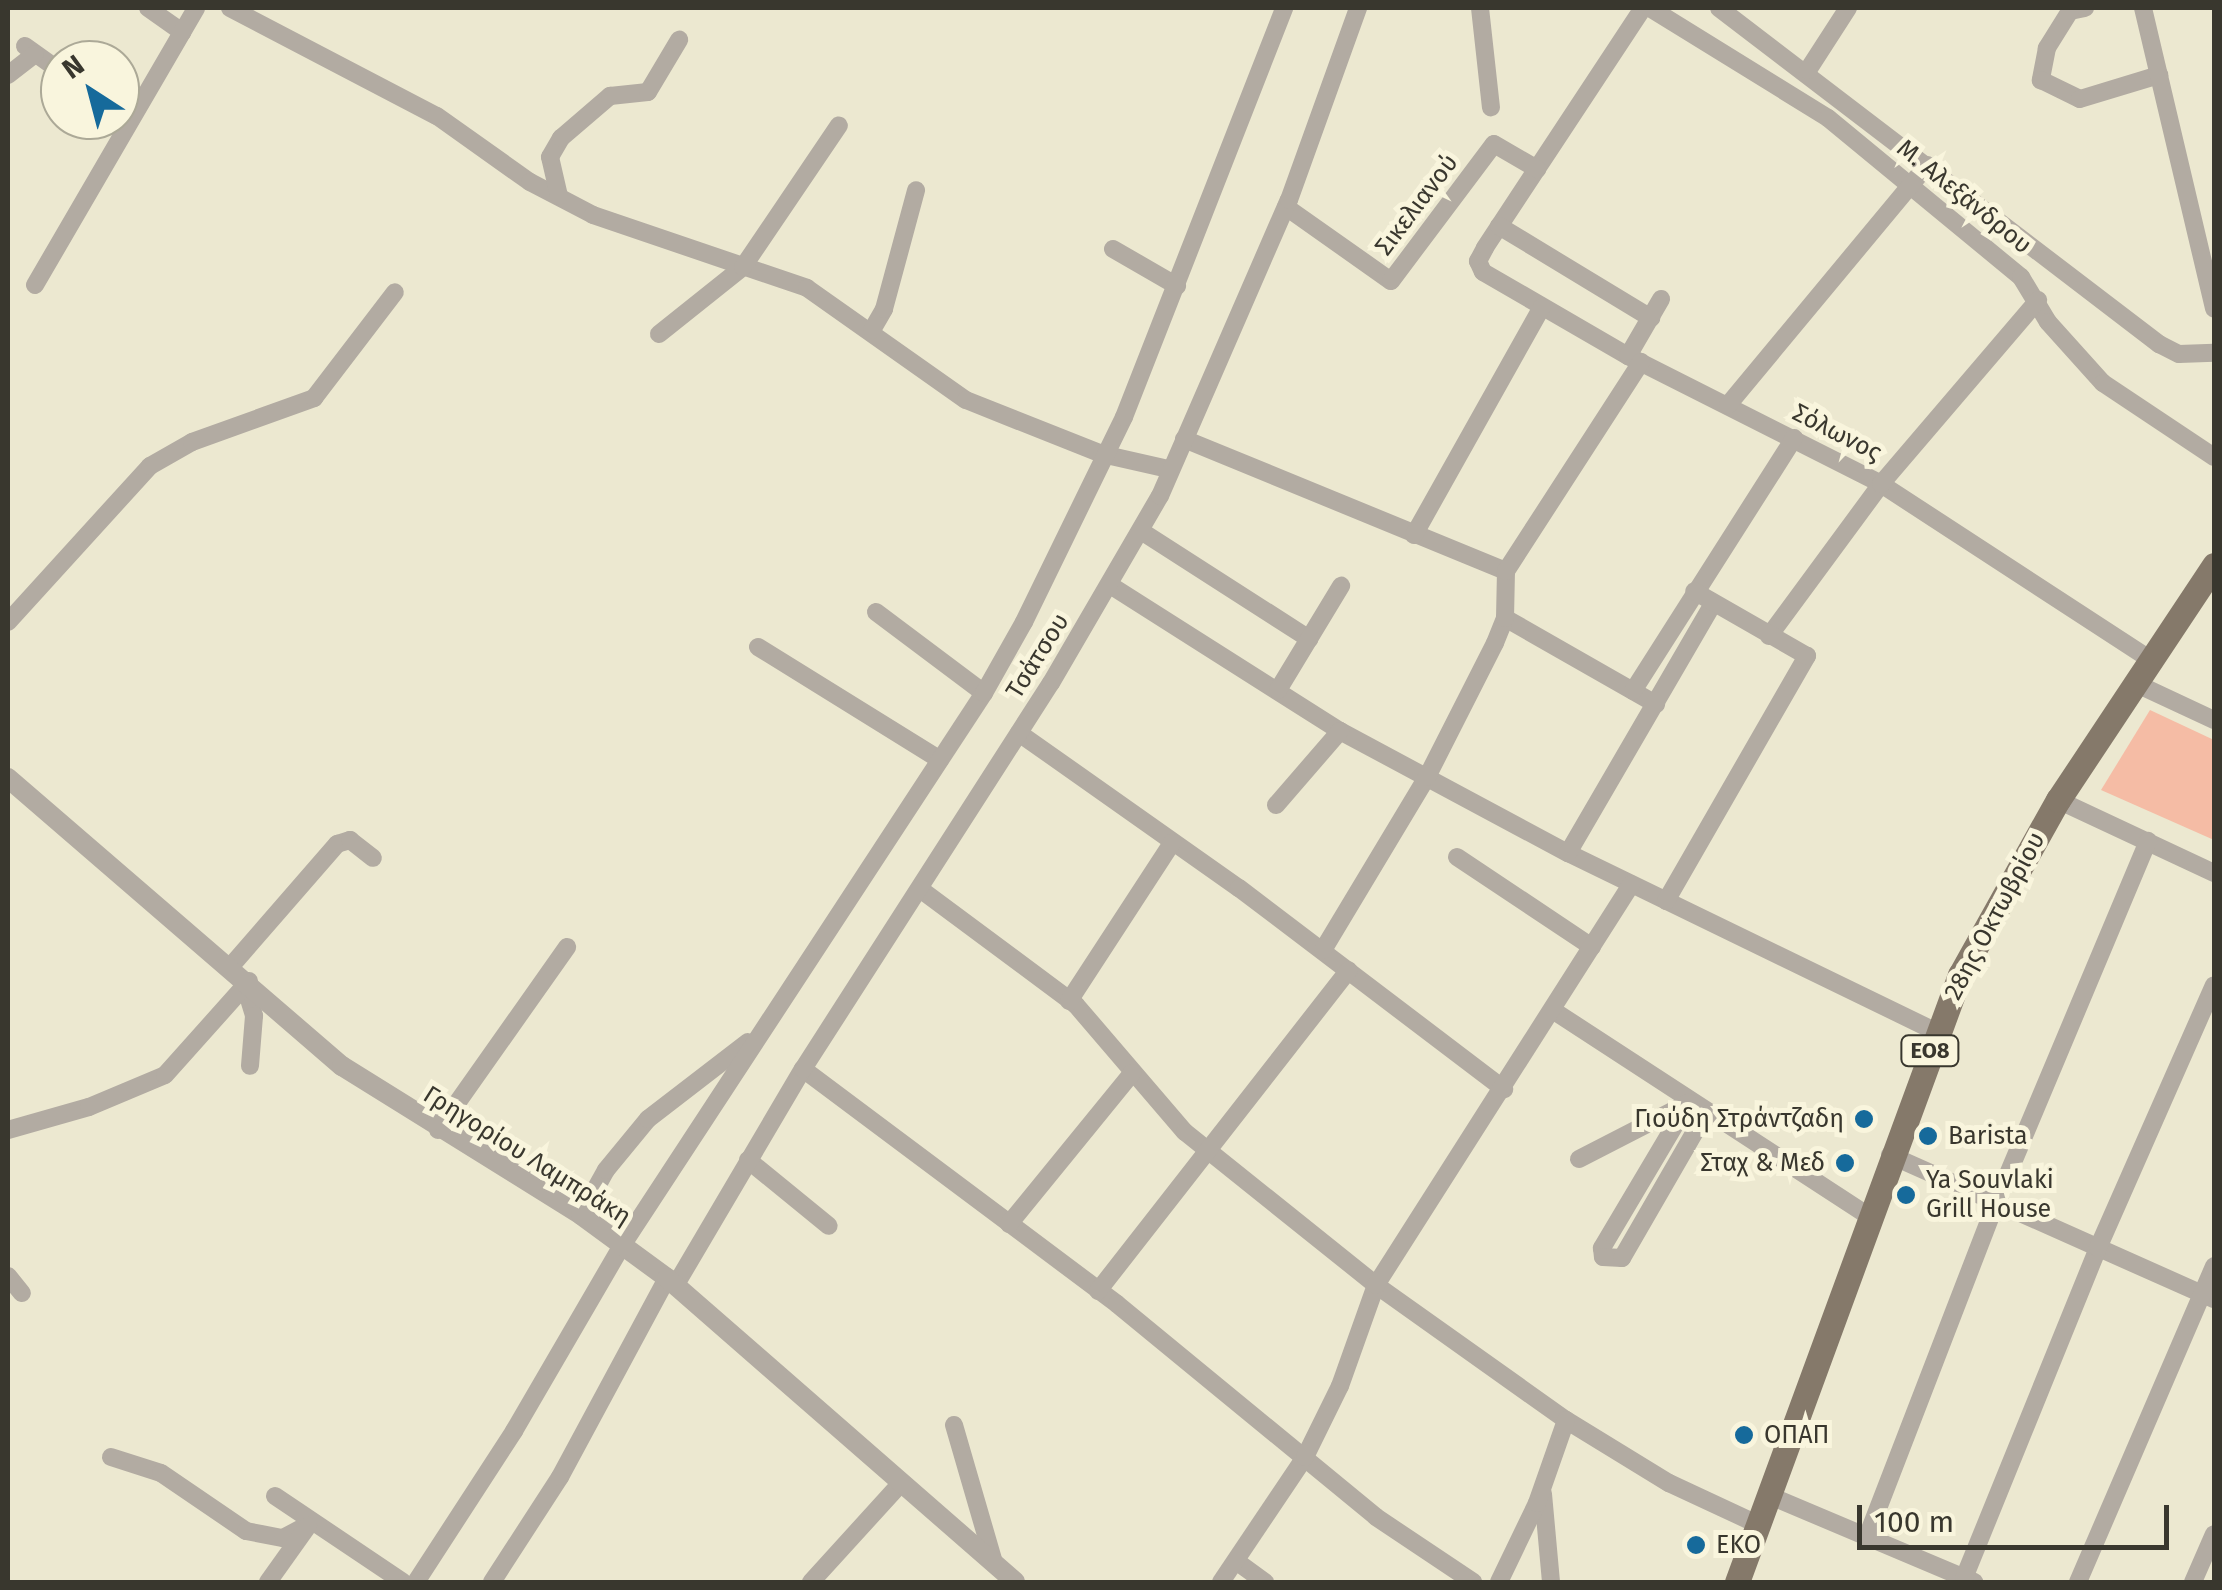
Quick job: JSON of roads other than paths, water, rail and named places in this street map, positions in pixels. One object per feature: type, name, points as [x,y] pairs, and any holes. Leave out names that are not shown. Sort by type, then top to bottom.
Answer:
[{"type":"main road","name":"28ης Οκτωβρίου","points":[[1737,1582],[1890,1154],[1960,975],[2058,800],[2139,685],[2214,565]]},
{"type":"street","points":[[148,8],[182,32]]},
{"type":"street","points":[[140,96],[196,8]]},
{"type":"street","points":[[230,8],[437,116],[559,196],[619,227],[807,288],[872,330],[966,400],[1102,454],[1168,469]]},
{"type":"street","points":[[416,1582],[514,1431],[622,1244],[984,693],[1049,576],[1177,286],[1284,8]]},
{"type":"street","name":"Τσάτσου","points":[[492,1582],[568,1462],[671,1282],[1019,734],[1141,531],[1286,207],[1358,8]]},
{"type":"street","points":[[1480,8],[1490,107]]},
{"type":"street","points":[[1647,8],[1499,226],[1650,318]]},
{"type":"street","name":"Μ. Αλεξάνδρου","points":[[1647,8],[1778,83],[1910,185],[2021,276],[2048,322],[2102,382],[2214,457]]},
{"type":"street","name":"Μ. Αλεξάνδρου","points":[[1719,8],[1808,70],[2159,344],[2180,354],[2214,354]]},
{"type":"street","points":[[1808,70],[1848,8]]},
{"type":"street","points":[[2085,8],[2070,12],[2046,48],[2041,80],[2080,98],[2158,75]]},
{"type":"street","points":[[2143,8],[2214,310]]},
{"type":"street","points":[[559,196],[550,157],[561,138],[610,96],[648,92],[679,40]]},
{"type":"street","points":[[8,76],[30,50],[40,57]]},
{"type":"street","points":[[659,334],[743,268],[839,125]]},
{"type":"street","points":[[35,285],[114,140]]},
{"type":"street","name":"Σικελιανού","points":[[1286,207],[1392,281],[1494,144],[1537,169]]},
{"type":"street","points":[[1728,405],[1927,164]]},
{"type":"street","points":[[872,330],[884,309],[916,190]]},
{"type":"street","name":"Σόλωνος","points":[[1499,226],[1478,260],[1483,272],[1635,359],[1881,484],[2154,662]]},
{"type":"street","points":[[1113,249],[1177,286]]},
{"type":"street","points":[[8,622],[150,466],[192,442],[314,398],[395,292]]},
{"type":"street","points":[[1323,950],[1427,777],[1505,618],[1506,571],[1635,359],[1650,318],[1662,300]]},
{"type":"street","points":[[1769,636],[1881,484],[2038,300]]},
{"type":"street","points":[[1414,535],[1542,307]]},
{"type":"street","points":[[1633,691],[1794,438]]},
{"type":"street","points":[[1184,439],[1506,571]]},
{"type":"street","points":[[1141,531],[1310,639]]},
{"type":"street","points":[[1110,585],[1340,732],[1568,853],[1937,1032]]},
{"type":"street","points":[[1278,690],[1341,586]]},
{"type":"street","points":[[1666,901],[1806,656],[1694,592]]},
{"type":"street","points":[[1568,853],[1713,604]]},
{"type":"street","points":[[876,612],[984,693]]},
{"type":"street","points":[[1505,618],[1656,704]]},
{"type":"street","points":[[758,648],[940,760]]},
{"type":"street","points":[[2139,685],[2214,720]]},
{"type":"street","points":[[1276,805],[1340,732]]},
{"type":"street","points":[[1019,734],[1323,950],[1504,1089]]},
{"type":"street","name":"Γρηγορίου Λαμπράκη","points":[[8,778],[231,966],[342,1066],[438,1130],[581,1215],[671,1282],[1015,1582]]},
{"type":"street","points":[[2058,800],[2214,873]]},
{"type":"street","points":[[231,966],[337,844],[350,840],[374,858]]},
{"type":"street","points":[[1867,1537],[1995,1205],[2148,840]]},
{"type":"street","points":[[1069,1002],[1172,843]]},
{"type":"street","points":[[1458,857],[1592,947]]},
{"type":"street","points":[[1222,1582],[1305,1457],[1340,1386],[1376,1286],[1631,884]]},
{"type":"street","points":[[920,889],[1069,1002],[1210,1154],[1376,1286],[1566,1420],[1669,1483],[1757,1524]]},
{"type":"street","points":[[438,1130],[567,947]]},
{"type":"street","points":[[1098,1290],[1210,1154],[1349,970]]},
{"type":"street","points":[[247,984],[254,1016],[250,1066]]},
{"type":"street","points":[[8,1130],[73,1113],[165,1075],[247,984]]},
{"type":"street","points":[[1768,1495],[1969,1580],[2098,1248],[2214,984]]},
{"type":"street","points":[[1554,1010],[1688,1103],[1868,1216]]},
{"type":"street","points":[[581,1215],[623,1146],[648,1119],[756,1037]]},
{"type":"street","points":[[803,1069],[1098,1290],[1406,1539],[1473,1582]]},
{"type":"street","points":[[1008,1224],[1132,1073]]},
{"type":"street","points":[[1688,1103],[1602,1248],[1603,1257],[1622,1258],[1705,1114]]},
{"type":"street","points":[[1580,1159],[1688,1103]]},
{"type":"street","points":[[1890,1154],[1995,1205],[2209,1297]]},
{"type":"street","points":[[748,1160],[829,1226]]},
{"type":"street","points":[[2078,1582],[2209,1297],[2214,1266]]},
{"type":"street","points":[[8,1276],[22,1293]]},
{"type":"street","points":[[1499,1582],[1566,1420]]},
{"type":"street","points":[[954,1425],[994,1563]]},
{"type":"street","points":[[110,1456],[160,1473],[246,1531],[283,1538],[310,1523]]},
{"type":"street","points":[[810,1582],[901,1482]]},
{"type":"street","points":[[1542,1484],[1552,1582]]},
{"type":"street","points":[[275,1496],[403,1582]]},
{"type":"street","points":[[268,1582],[310,1523]]},
{"type":"street","points":[[2193,1582],[2214,1534]]},
{"type":"street","points":[[1236,1561],[1265,1582]]},
{"type":"place","name":"Γιούδη Στράντζαδη","points":[[1864,1119]]},
{"type":"place","name":"Barista","points":[[1928,1136]]},
{"type":"place","name":"Σταχ & Μεδ","points":[[1845,1163]]},
{"type":"place","name":"Ya Souvlaki Grill House","points":[[1906,1195]]},
{"type":"place","name":"ΟΠΑΠ","points":[[1744,1435]]},
{"type":"place","name":"EKO","points":[[1696,1545]]}]
